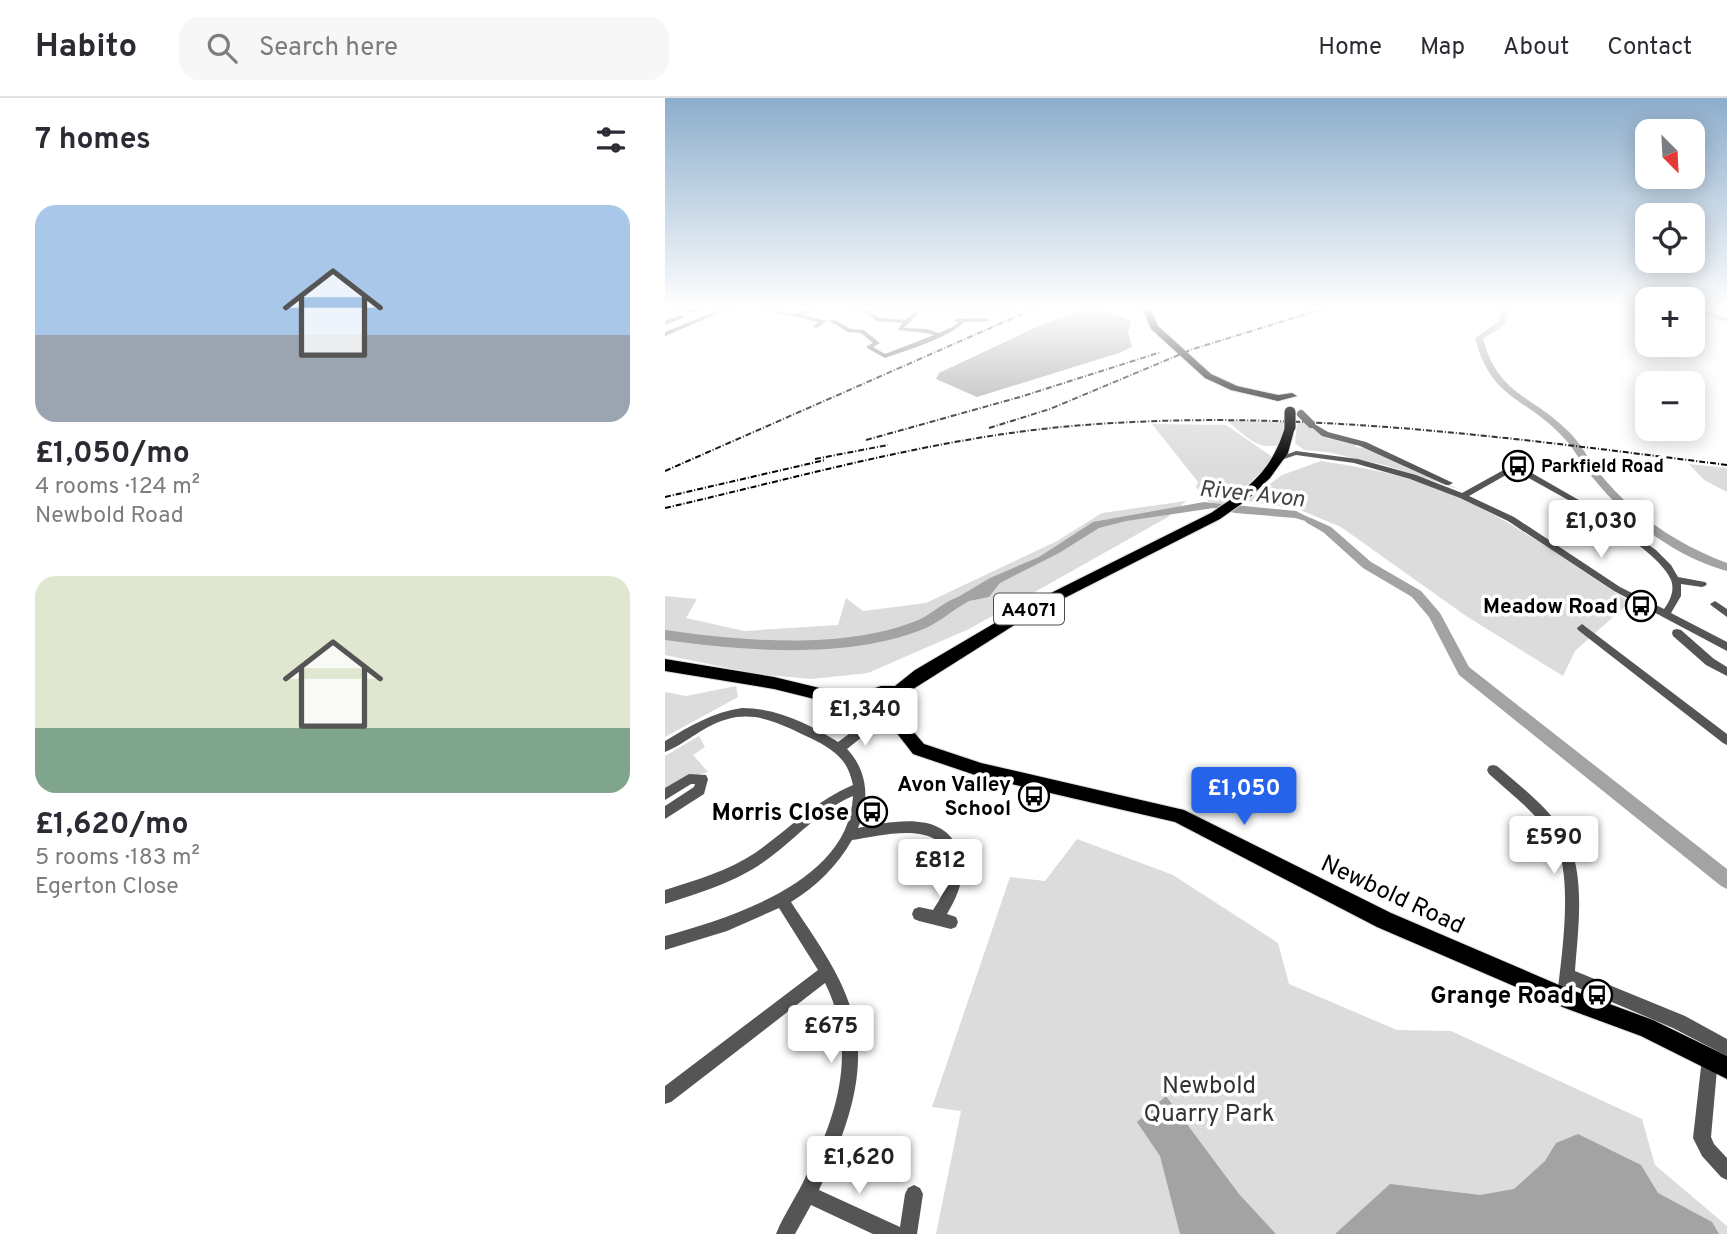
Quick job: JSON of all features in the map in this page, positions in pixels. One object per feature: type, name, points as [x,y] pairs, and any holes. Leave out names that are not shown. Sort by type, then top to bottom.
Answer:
[{"type":"highway","name":"A4071","points":[[863,705],[880,692],[900,691],[974,640],[1034,606],[1205,522],[1244,495],[1281,458],[1288,443],[1294,411],[1292,396],[1234,388],[1208,376],[1189,360]]},
{"type":"highway","name":"A4071","points":[[1272,393],[1294,411]]},
{"type":"highway","points":[[665,666],[774,683],[863,705],[863,716],[873,722],[894,719],[907,704],[907,698],[900,691]]},
{"type":"main road","name":"Newbold Road","points":[[894,719],[919,749],[981,770],[1178,814],[1384,920],[1565,998],[1722,1058]]},
{"type":"street","points":[[1294,411],[1325,434],[1361,446],[1465,494],[1511,519],[1617,589],[1727,647]]},
{"type":"street","points":[[1288,443],[1307,454]]},
{"type":"street","points":[[1281,458],[1296,453],[1307,454],[1388,469],[1465,494],[1512,469],[1520,470],[1652,550],[1676,580],[1676,600],[1665,615]]},
{"type":"street","points":[[1512,459],[1512,469]]},
{"type":"street","points":[[1676,580],[1706,585]]},
{"type":"street","points":[[1714,604],[1727,614]]},
{"type":"street","points":[[1582,628],[1588,638],[1727,740]]},
{"type":"street","points":[[1686,638],[1727,672]]},
{"type":"street","points":[[665,747],[704,724],[740,712],[773,714],[838,749],[849,760],[858,788],[860,807],[849,835],[822,870],[781,899],[738,920],[665,943]]},
{"type":"street","points":[[838,749],[873,722]]},
{"type":"street","points":[[1493,770],[1537,809],[1560,838],[1571,869],[1565,998]]},
{"type":"street","points":[[665,795],[689,779],[702,779],[700,790],[665,813]]},
{"type":"street","points":[[665,897],[729,876],[768,851],[826,802],[858,788]]},
{"type":"street","points":[[849,835],[898,828],[926,828],[942,833],[952,844],[956,874],[944,919],[919,914]]},
{"type":"street","points":[[781,899],[826,973],[843,1010],[849,1032],[849,1075],[839,1121],[807,1194],[785,1234]]},
{"type":"street","points":[[665,1097],[826,973]]},
{"type":"street","points":[[1566,975],[1679,1022],[1722,1058],[1702,1138],[1708,1150],[1727,1171]]},
{"type":"street","points":[[807,1194],[894,1234]]},
{"type":"street","points":[[908,1234],[914,1194]]},
{"type":"green space","points":[[1227,421],[1286,422],[1284,443],[1275,446],[1260,445]]},
{"type":"green space","points":[[1307,422],[1316,431],[1356,444],[1355,447],[1367,448],[1461,490],[1384,465],[1327,452],[1304,450],[1295,443],[1297,423]]},
{"type":"green space","points":[[1152,424],[1226,425],[1271,456],[1272,461],[1231,501],[1223,504],[1209,502],[1196,487],[1198,482]]},
{"type":"green space","points":[[1321,461],[1404,477],[1444,491],[1527,534],[1630,602],[1575,651],[1563,676],[1466,616],[1341,527],[1298,509],[1247,501],[1282,475]]},
{"type":"green space","points":[[1689,464],[1727,468],[1727,492],[1704,480]]},
{"type":"green space","points":[[1186,501],[1168,517],[969,629],[868,673],[812,679],[757,674],[665,655],[665,596],[697,599],[686,618],[744,631],[838,625],[846,598],[863,611],[926,603],[1057,541],[1102,513]]},
{"type":"green space","points":[[736,686],[738,697],[665,737],[665,692],[686,696]]},
{"type":"green space","points":[[699,736],[705,747],[693,755],[708,772],[687,778],[665,792],[665,756]]},
{"type":"green space","name":"Newbold Quarry Park","points":[[1077,839],[1173,875],[1278,943],[1289,984],[1397,1030],[1451,1031],[1642,1119],[1655,1165],[1727,1226],[1727,1234],[936,1234],[961,1111],[932,1107],[1010,877],[1045,881]]},
{"type":"shaded area","points":[[967,360],[1096,360],[977,397],[936,379],[939,373]]},
{"type":"shaded area","points":[[1204,502],[1296,511],[1332,529],[1323,532],[1309,522],[1295,518],[1235,513],[1214,508],[1126,521],[1099,528],[1059,553],[1000,583],[989,597],[969,601],[949,613],[938,609],[990,578],[1039,557],[1093,522]]},
{"type":"shaded area","points":[[1166,1096],[1239,1194],[1276,1234],[1180,1234],[1160,1156],[1137,1122]]},
{"type":"shaded area","points":[[1578,1134],[1641,1165],[1658,1193],[1712,1222],[1719,1234],[1335,1234],[1390,1184],[1480,1195],[1514,1189],[1545,1161],[1556,1143]]},
{"type":"waterway","name":"River Avon","points":[[1486,360],[1501,384],[1565,433],[1606,488],[1636,517],[1689,551],[1727,567]]},
{"type":"waterway","name":"River Avon","points":[[1311,521],[1327,530],[1367,565],[1417,594],[1435,616],[1464,671],[1727,880]]},
{"type":"waterway","name":"River Avon","points":[[665,635],[729,644],[787,646],[872,639],[923,624],[958,601]]},
{"type":"railway","points":[[665,471],[917,360]]},
{"type":"railway","points":[[866,440],[1020,397],[1136,360]]},
{"type":"railway","points":[[989,428],[1050,409],[1167,360]]},
{"type":"railway","points":[[665,508],[911,450],[1011,433],[1145,421],[1311,422],[1395,428],[1561,444],[1727,465]]},
{"type":"railway","points":[[815,459],[888,445]]},
{"type":"railway","points":[[665,497],[825,460]]},
{"type":"place","name":"Parkfield Road","points":[[1518,466]]},
{"type":"place","name":"Meadow Road","points":[[1641,606]]},
{"type":"place","name":"Avon Valley School","points":[[1034,796]]},
{"type":"place","name":"Morris Close","points":[[872,812]]},
{"type":"place","name":"Grange Road","points":[[1597,995]]}]
